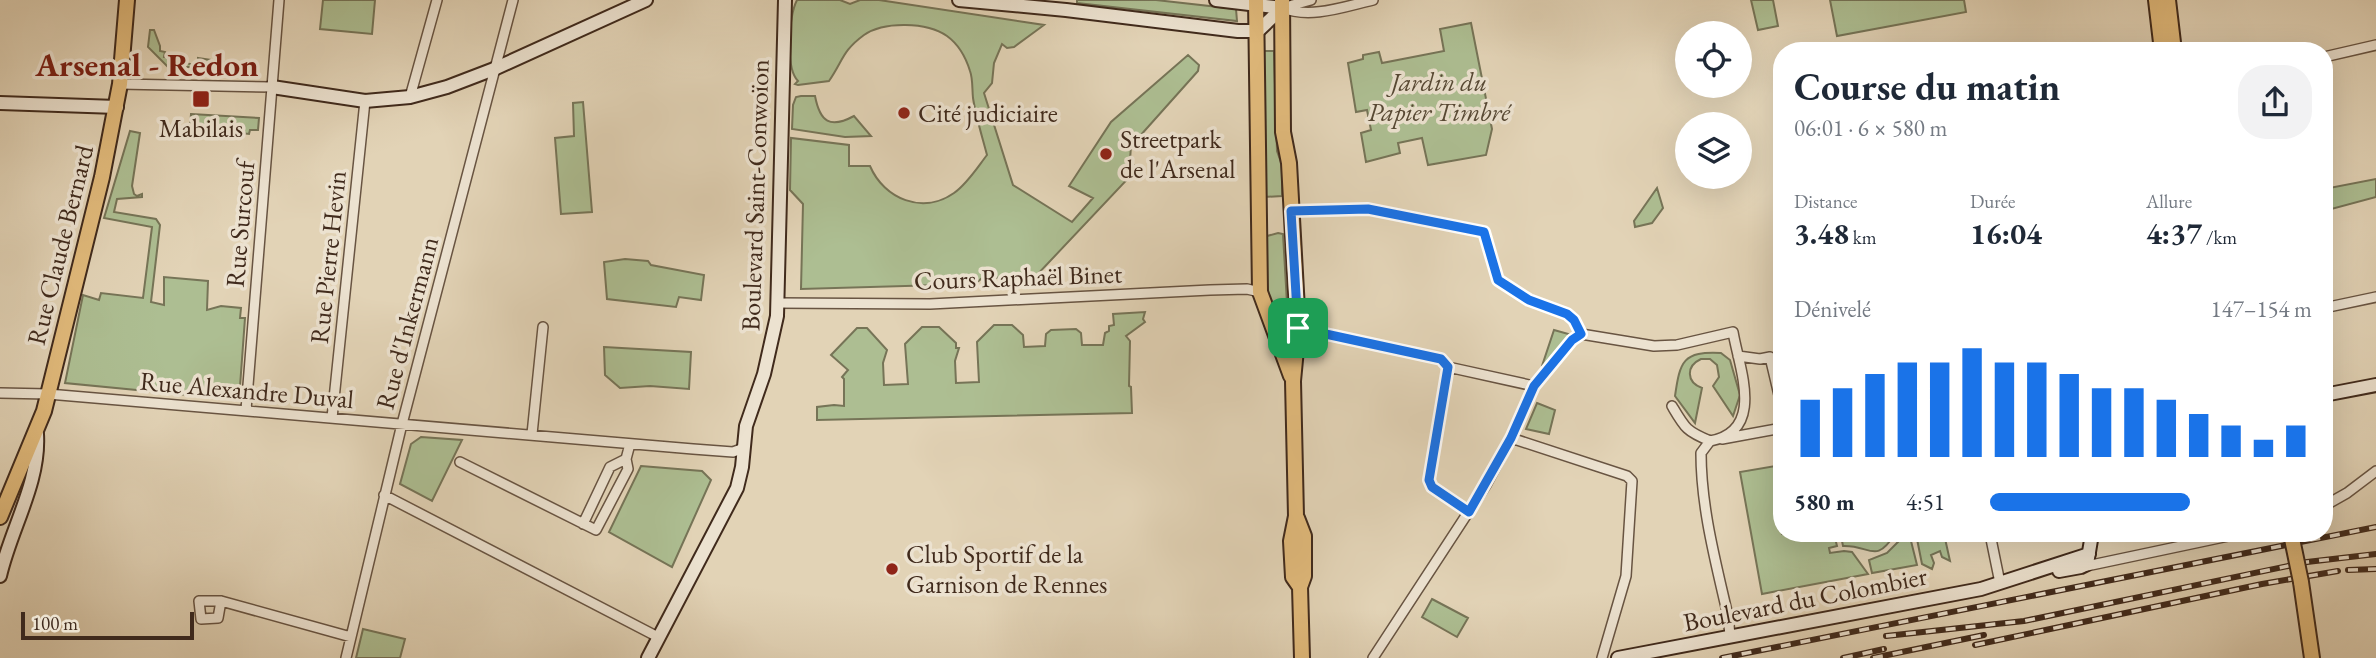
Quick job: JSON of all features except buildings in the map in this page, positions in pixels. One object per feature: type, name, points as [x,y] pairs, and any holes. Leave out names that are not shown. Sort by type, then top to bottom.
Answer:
[{"type":"main road","name":"Rue Claude Bernard","points":[[0,517],[37,433],[102,177],[120,84],[127,0]]},
{"type":"main road","points":[[2156,0],[2161,42]]},
{"type":"main road","points":[[2168,0],[2173,42]]},
{"type":"main road","points":[[1256,2],[1260,292],[1293,381]]},
{"type":"main road","points":[[1282,4],[1283,132],[1289,163],[1298,328],[1293,381],[1296,516],[1291,541],[1293,577],[1300,587],[1302,658]]},
{"type":"main road","points":[[2293,542],[2312,658]]},
{"type":"street","name":"Rue Surcouf","points":[[246,410],[279,0]]},
{"type":"street","points":[[410,97],[437,0]]},
{"type":"street","name":"Rue d'Inkermann","points":[[346,658],[402,424],[513,0]]},
{"type":"street","points":[[120,84],[272,87],[365,101],[410,97],[447,87],[494,69],[646,0]]},
{"type":"street","name":"Boulevard Saint-Conwoïon","points":[[648,658],[737,488],[746,426],[774,336],[778,303],[785,0]]},
{"type":"street","points":[[785,16],[792,0]]},
{"type":"street","points":[[959,0],[1067,5],[1223,30],[1258,31],[1282,4]]},
{"type":"street","points":[[1216,0],[1282,4],[1311,0]]},
{"type":"street","points":[[1282,4],[1297,14],[1373,0]]},
{"type":"street","points":[[2333,55],[2376,46]]},
{"type":"street","name":"Rue Pierre Hevin","points":[[332,418],[365,101]]},
{"type":"street","points":[[0,103],[116,111]]},
{"type":"street","points":[[1291,211],[1368,209],[1484,232],[1498,280],[1529,300],[1567,314],[1574,320],[1581,334]]},
{"type":"street","name":"Cours Raphaël Binet","points":[[778,303],[930,304],[1198,290],[1247,289],[1260,292]]},
{"type":"street","points":[[2333,307],[2376,297]]},
{"type":"street","points":[[532,434],[543,327]]},
{"type":"street","points":[[1298,328],[1441,359],[1448,367],[1534,386]]},
{"type":"street","points":[[1373,658],[1469,512],[1511,438],[1534,386],[1572,340],[1581,334],[1654,346],[1677,345],[1733,332],[1745,387],[1745,407],[1736,427],[1700,453],[1702,481],[1730,635]]},
{"type":"street","points":[[1738,356],[1760,359],[1770,357],[1773,370]]},
{"type":"street","points":[[1448,367],[1429,480],[1432,487],[1469,512]]},
{"type":"street","points":[[2333,393],[2376,385]]},
{"type":"street","name":"Rue Alexandre Duval","points":[[0,393],[48,394],[733,452],[744,448]]},
{"type":"street","points":[[1672,406],[1684,427],[1692,434],[1715,441],[1773,430]]},
{"type":"street","name":"Rue Claude Bernard","points":[[0,576],[36,468],[37,433]]},
{"type":"street","points":[[1511,438],[1627,476],[1632,481],[1626,576],[1602,658]]},
{"type":"street","points":[[460,462],[596,530],[628,469],[626,459],[630,444]]},
{"type":"street","points":[[583,524],[610,467],[626,459]]},
{"type":"street","points":[[2333,501],[2376,471]]},
{"type":"street","points":[[384,495],[658,637]]},
{"type":"street","points":[[1992,542],[2000,583]]},
{"type":"street","points":[[2081,567],[2087,564],[2090,542]]},
{"type":"street","points":[[2081,567],[2201,542]]},
{"type":"street","name":"Boulevard du Colombier","points":[[2000,583],[2088,554]]},
{"type":"street","name":"Boulevard du Colombier","points":[[1618,658],[1730,635],[1748,635],[2081,567]]},
{"type":"street","points":[[221,601],[351,637]]},
{"type":"green space","points":[[323,0],[375,0],[372,34],[320,29]]},
{"type":"green space","points":[[797,0],[840,0],[850,4],[860,0],[879,0],[1044,25],[1014,47],[1007,48],[1002,44],[994,63],[992,83],[984,93],[1013,185],[1072,222],[1093,198],[1069,186],[1111,122],[1188,55],[1199,65],[1198,71],[1131,146],[1130,160],[1137,169],[1035,277],[982,278],[975,284],[801,289],[803,204],[790,190],[791,138],[849,145],[849,166],[870,166],[876,178],[895,195],[917,203],[942,200],[954,193],[987,155],[974,105],[970,71],[961,52],[947,36],[928,28],[905,25],[872,30],[851,46],[829,81],[798,85],[795,84],[798,81],[791,65],[790,54],[792,18]]},
{"type":"green space","points":[[1077,0],[1156,0],[1236,9],[1237,21],[1077,3]]},
{"type":"green space","points":[[1751,0],[1773,0],[1778,26],[1758,30]]},
{"type":"green space","points":[[1830,0],[1964,0],[1966,12],[1837,36]]},
{"type":"green space","name":"Jardin du Papier Timbré","points":[[1471,23],[1492,129],[1486,155],[1428,165],[1422,138],[1398,143],[1400,153],[1366,162],[1361,133],[1371,130],[1367,110],[1356,112],[1348,63],[1363,59],[1363,55],[1379,52],[1382,63],[1444,51],[1440,29]]},
{"type":"green space","points":[[150,30],[154,30],[160,51],[165,52],[164,57],[170,58],[170,61],[191,64],[191,67],[168,67],[148,47]]},
{"type":"green space","points":[[1262,51],[1274,51],[1277,151],[1282,165],[1282,196],[1264,197]]},
{"type":"green space","points":[[198,58],[245,65],[245,72],[213,71],[213,67],[198,68]]},
{"type":"green space","points":[[815,96],[820,112],[827,121],[838,122],[854,116],[871,136],[845,137],[792,129],[793,105],[796,97]]},
{"type":"green space","points":[[583,102],[592,212],[561,214],[555,138],[574,136],[573,103]]},
{"type":"green space","points":[[191,114],[259,118],[258,130],[250,130],[249,134],[190,127]]},
{"type":"green space","points":[[130,131],[140,133],[132,186],[134,194],[142,194],[142,197],[117,199],[114,212],[156,219],[160,225],[151,302],[164,305],[164,277],[208,281],[207,310],[221,306],[241,308],[240,318],[245,318],[239,400],[65,383],[83,295],[99,300],[101,293],[143,298],[152,227],[104,218]]},
{"type":"green space","points":[[2376,179],[2376,197],[2333,209],[2333,187]]},
{"type":"green space","points":[[1657,188],[1663,208],[1652,223],[1635,227],[1634,221]]},
{"type":"green space","points":[[1283,234],[1290,355],[1267,298],[1267,236]]},
{"type":"green space","points":[[625,259],[648,261],[651,265],[704,275],[701,300],[679,297],[676,307],[607,299],[604,262]]},
{"type":"green space","points":[[1145,312],[1145,322],[1126,336],[1130,341],[1129,386],[1132,413],[817,420],[817,407],[844,406],[842,377],[848,370],[831,355],[857,328],[867,328],[887,350],[883,363],[884,385],[908,384],[905,344],[922,327],[939,327],[956,343],[956,348],[959,348],[955,361],[956,383],[979,382],[977,342],[994,325],[1012,325],[1023,335],[1024,347],[1045,346],[1046,334],[1051,330],[1076,329],[1081,333],[1082,345],[1103,345],[1105,333],[1109,331],[1109,326],[1114,325],[1113,314]]},
{"type":"green space","points":[[1554,330],[1572,335],[1543,368],[1542,366]]},
{"type":"green space","points":[[604,347],[691,352],[689,389],[650,386],[620,388],[605,375]]},
{"type":"green space","points":[[1721,353],[1730,360],[1740,395],[1733,416],[1713,386],[1719,377],[1717,365],[1710,359],[1701,359],[1693,366],[1690,374],[1693,382],[1702,388],[1695,423],[1675,396],[1679,374],[1691,356]]},
{"type":"green space","points":[[1537,403],[1555,410],[1549,434],[1526,429]]},
{"type":"green space","points":[[421,437],[462,440],[432,501],[400,484],[411,444]]},
{"type":"green space","points":[[641,466],[702,471],[711,480],[672,567],[609,532]]},
{"type":"green space","points":[[1773,466],[1773,542],[1836,542],[1837,546],[1829,548],[1830,553],[1852,552],[1868,574],[1762,594],[1740,472]]},
{"type":"green space","points":[[1842,542],[1889,542],[1877,551],[1843,546]]},
{"type":"green space","points":[[1898,542],[1911,542],[1917,565],[1872,573],[1869,560],[1887,553]]},
{"type":"green space","points":[[1918,542],[1946,542],[1950,561],[1942,557],[1940,551],[1931,555],[1934,563],[1932,569],[1922,564]]},
{"type":"green space","points":[[1432,599],[1468,618],[1457,637],[1422,617]]},
{"type":"green space","points":[[363,629],[405,639],[400,658],[356,658]]},
{"type":"railway","points":[[2333,536],[2376,527]]},
{"type":"railway","points":[[1722,658],[2301,542]]},
{"type":"railway","points":[[1886,636],[2024,621],[2307,562],[2376,554]]},
{"type":"railway","points":[[2348,570],[2376,569]]},
{"type":"railway","points":[[1975,645],[2262,584],[2338,571]]},
{"type":"railway","points":[[1873,658],[1984,635]]},
{"type":"railway","points":[[1843,658],[1884,649]]},
{"type":"place","name":"Mabilais","points":[[201,99]]},
{"type":"place","name":"Cité judiciaire","points":[[904,113]]},
{"type":"place","name":"Streetpark de l'Arsenal","points":[[1106,154]]},
{"type":"place","name":"Club Sportif de la Garnison de Rennes","points":[[892,569]]},
{"type":"district","name":"Arsenal - Redon","points":[[147,64]]},
{"type":"route","points":[[1368,209],[1484,232],[1498,280],[1529,300],[1567,314],[1574,320],[1581,334],[1572,340],[1534,386],[1511,438],[1469,512],[1432,487],[1429,480],[1448,367],[1441,359],[1298,328],[1291,211],[1368,209]]}]
